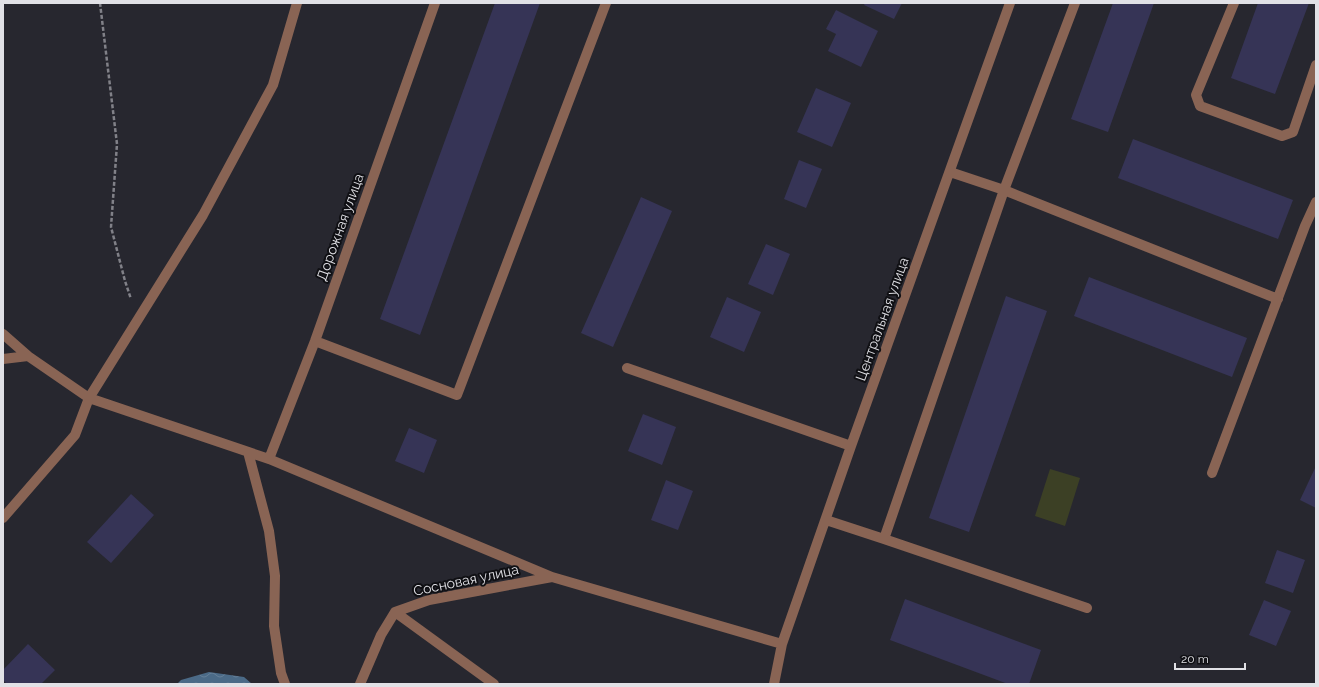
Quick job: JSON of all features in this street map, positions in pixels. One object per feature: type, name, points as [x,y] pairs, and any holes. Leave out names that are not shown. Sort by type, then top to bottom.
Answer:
[{"type":"street","points":[[3,518],[75,435],[89,398],[203,215],[273,85],[297,3]]},
{"type":"street","name":"Дорожная улица","points":[[269,459],[315,341],[434,3]]},
{"type":"street","points":[[315,341],[457,395],[606,3]]},
{"type":"street","name":"Центральная улица","points":[[774,684],[782,644],[851,446],[1010,3]]},
{"type":"street","points":[[884,539],[1004,190],[1075,3]]},
{"type":"street","points":[[1234,3],[1196,95],[1200,106],[1282,136],[1293,132],[1316,66]]},
{"type":"street","points":[[950,172],[1004,190],[1278,299]]},
{"type":"street","points":[[1212,473],[1305,226],[1316,202]]},
{"type":"street","points":[[3,334],[28,356],[89,398],[269,459],[552,577],[782,644]]},
{"type":"street","points":[[3,359],[28,356]]},
{"type":"street","points":[[627,368],[851,446]]},
{"type":"street","points":[[248,452],[269,531],[275,576],[274,626],[281,673],[285,684]]},
{"type":"street","points":[[826,520],[1088,608]]},
{"type":"street","name":"Сосновая улица","points":[[395,612],[429,600],[552,577]]},
{"type":"street","points":[[360,684],[381,635],[395,612],[494,684]]},
{"type":"path","points":[[100,3],[117,144],[111,227],[125,281],[138,319]]},
{"type":"green space","points":[[1050,469],[1080,478],[1065,526],[1035,516]]},
{"type":"water","points":[[209,672],[244,677],[252,684],[177,684],[181,680]]},
{"type":"building","points":[[495,3],[540,3],[420,335],[380,319]]},
{"type":"building","points":[[865,3],[902,3],[894,19],[864,5]]},
{"type":"building","points":[[1113,3],[1154,3],[1108,132],[1071,119]]},
{"type":"building","points":[[1258,3],[1309,3],[1275,94],[1231,78]]},
{"type":"building","points":[[836,10],[878,31],[861,67],[828,51],[836,34],[826,29]]},
{"type":"building","points":[[816,88],[851,103],[832,147],[797,132]]},
{"type":"building","points":[[1133,139],[1293,200],[1278,239],[1118,178]]},
{"type":"building","points":[[799,160],[822,169],[806,208],[784,199]]},
{"type":"building","points":[[641,197],[672,211],[613,347],[581,333]]},
{"type":"building","points":[[766,244],[790,254],[773,295],[748,284]]},
{"type":"building","points":[[1089,277],[1247,338],[1232,377],[1074,316]]},
{"type":"building","points":[[1006,296],[1047,311],[969,532],[929,518]]},
{"type":"building","points":[[727,297],[761,312],[744,352],[710,337]]},
{"type":"building","points":[[643,414],[676,427],[662,465],[628,451]]},
{"type":"building","points":[[409,428],[437,440],[424,473],[395,461]]},
{"type":"building","points":[[1316,466],[1316,508],[1300,500]]},
{"type":"building","points":[[666,480],[693,491],[678,530],[651,520]]},
{"type":"building","points":[[131,494],[154,515],[111,563],[87,542]]},
{"type":"building","points":[[1277,550],[1305,560],[1293,593],[1265,583]]},
{"type":"building","points":[[905,599],[1041,650],[1029,684],[1008,684],[890,640]]},
{"type":"building","points":[[1264,600],[1291,611],[1276,646],[1249,635]]},
{"type":"building","points":[[28,644],[55,670],[41,684],[7,684],[3,680],[3,670]]}]
